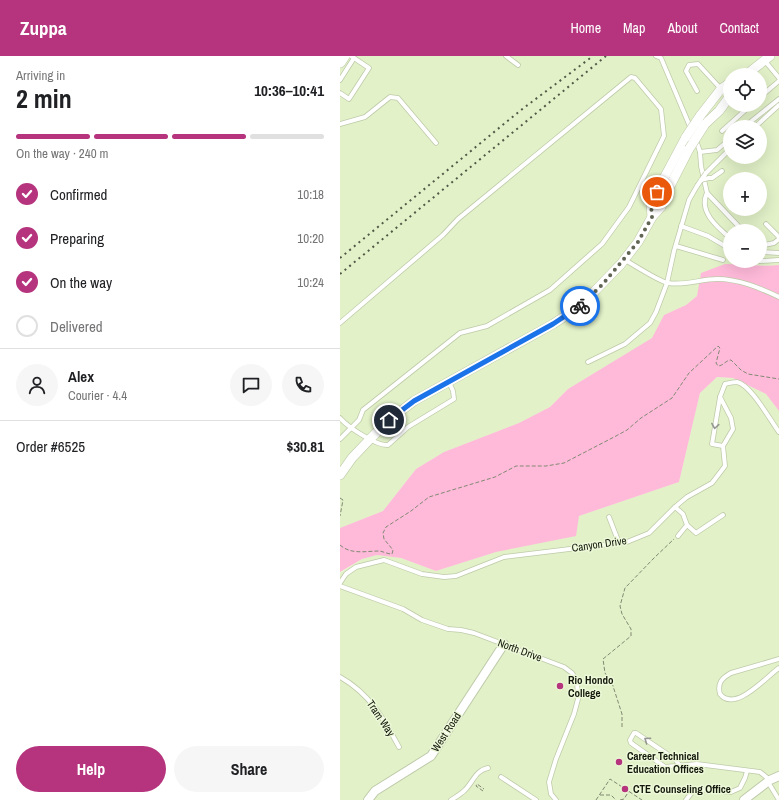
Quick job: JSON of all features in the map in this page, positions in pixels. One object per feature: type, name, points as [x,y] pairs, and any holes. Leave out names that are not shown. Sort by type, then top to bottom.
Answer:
[{"type":"main road","points":[[340,62],[350,57]]},
{"type":"street","points":[[755,68],[767,58]]},
{"type":"street","points":[[340,475],[352,458],[389,420],[414,401],[539,332],[576,309],[602,285],[638,242],[652,217],[661,207],[702,120],[721,89]]},
{"type":"street","points":[[652,217],[651,204],[686,137],[702,120],[718,111],[723,105]]},
{"type":"street","name":"West Road","points":[[371,799],[375,791],[431,756],[504,644]]},
{"type":"street","points":[[744,800],[769,780],[779,776]]},
{"type":"lane","points":[[506,56],[518,65]]},
{"type":"lane","points":[[656,56],[661,58],[700,152],[701,166],[707,193],[736,224]]},
{"type":"lane","points":[[340,80],[350,57],[369,68],[349,99],[340,93]]},
{"type":"lane","points":[[767,58],[779,78]]},
{"type":"lane","points":[[697,91],[686,70],[689,65],[695,63],[700,65],[721,89]]},
{"type":"lane","points":[[340,323],[443,235],[458,219],[631,77],[635,78],[661,109],[664,136],[629,207],[602,244],[550,290],[487,326],[460,333],[363,410],[359,420],[340,439]]},
{"type":"lane","points":[[767,91],[779,82]]},
{"type":"lane","points":[[340,124],[365,118],[390,97],[398,98],[436,144]]},
{"type":"lane","points":[[752,120],[779,98]]},
{"type":"lane","points":[[763,120],[779,105]]},
{"type":"lane","points":[[722,131],[743,112]]},
{"type":"lane","points":[[700,152],[717,150],[723,145]]},
{"type":"lane","points":[[588,362],[624,344],[650,324],[667,283],[689,200],[706,172],[723,156]]},
{"type":"lane","points":[[701,180],[712,178],[722,171]]},
{"type":"lane","points":[[707,193],[704,199],[707,214],[717,228],[723,233]]},
{"type":"lane","points":[[767,225],[778,237],[774,243],[767,244]]},
{"type":"lane","points":[[681,226],[708,236],[723,245]]},
{"type":"lane","points":[[676,246],[723,260]]},
{"type":"lane","points":[[767,252],[779,253]]},
{"type":"lane","points":[[624,260],[667,283],[688,284],[717,279],[737,281],[767,291],[779,297]]},
{"type":"lane","points":[[767,261],[779,260]]},
{"type":"lane","points":[[340,418],[352,428],[370,439],[384,445],[388,445],[408,427],[454,400],[455,396],[449,381]]},
{"type":"lane","points":[[720,397],[731,418],[733,429],[723,446],[712,444],[720,397],[725,384],[736,382],[743,385],[755,397],[779,432]]},
{"type":"lane","name":"Canyon Drive","points":[[340,584],[346,574],[356,567],[384,560],[422,574],[444,577],[456,576],[504,557],[627,542],[649,533],[687,497],[712,483],[725,466],[723,446]]},
{"type":"lane","points":[[675,507],[684,514],[687,525],[696,533],[723,515]]},
{"type":"lane","points":[[609,517],[619,543]]},
{"type":"lane","points":[[678,536],[687,525]]},
{"type":"lane","name":"North Drive","points":[[340,584],[399,608],[422,620],[443,628],[474,633],[564,667],[572,673],[577,681],[578,699],[549,782],[551,794],[556,800]]},
{"type":"lane","points":[[779,659],[731,673],[721,680],[719,686],[720,694],[728,699],[739,699],[753,690],[779,668]]},
{"type":"lane","name":"Tram Way","points":[[340,677],[357,688],[372,703],[384,719],[399,747]]},
{"type":"lane","points":[[679,766],[676,760],[634,733],[630,740],[631,743],[665,766],[679,766],[697,764],[760,772],[769,780],[779,800]]},
{"type":"lane","points":[[451,800],[466,789],[478,772],[488,768]]},
{"type":"lane","points":[[686,800],[693,791],[698,789],[731,792],[740,788],[747,771]]},
{"type":"lane","points":[[501,777],[536,800]]},
{"type":"path","points":[[340,544],[344,548],[357,552],[381,551],[392,554],[393,550],[384,539],[383,533],[386,527],[406,515],[432,495],[456,490],[496,477],[516,466],[546,466],[564,463],[612,438],[627,430],[640,418],[672,398],[689,373],[718,346],[720,348],[716,363],[718,366],[727,360],[731,360],[741,370],[748,374],[779,379]]},
{"type":"path","points":[[340,498],[343,500],[340,516]]},
{"type":"path","points":[[622,728],[622,714],[612,683],[605,673],[603,659],[631,636],[631,629],[622,614],[620,606],[625,588],[663,548],[678,536]]},
{"type":"path","points":[[596,800],[610,779],[642,800]]},
{"type":"path","points":[[620,800],[624,799],[629,791]]},
{"type":"path","points":[[599,795],[611,795],[616,800]]},
{"type":"shaded area","points":[[340,56],[779,56],[779,265],[767,266],[767,224],[723,224],[723,268],[741,268],[699,289],[697,296],[686,305],[664,315],[653,338],[568,389],[550,407],[519,423],[444,452],[416,469],[383,511],[340,528]]},
{"type":"shaded area","points":[[723,265],[723,268],[767,268],[767,266],[779,265],[779,411],[766,394],[733,378],[717,377],[700,393],[679,482],[579,516],[576,536],[496,552],[436,571],[401,558],[377,555],[362,559],[340,572],[340,528],[383,511],[416,469],[444,452],[519,423],[550,407],[568,389],[652,338],[664,315],[686,305],[697,296],[701,273]]},
{"type":"shaded area","name":"Rio Hondo College","points":[[717,377],[733,378],[766,394],[779,411],[779,800],[340,800],[340,573],[362,559],[377,555],[401,558],[436,571],[496,552],[579,516],[679,482],[700,393]]},
{"type":"railway","points":[[340,258],[521,110],[593,56]]},
{"type":"railway","points":[[340,274],[606,56]]},
{"type":"way so far","points":[[580,306],[602,285],[638,242],[652,217],[651,204],[657,192]]},
{"type":"place","name":"Rio Hondo College","points":[[560,686]]},
{"type":"place","name":"Career Technical Education Offices","points":[[619,762]]},
{"type":"place","name":"CTE Counseling Office","points":[[625,789]]},
{"type":"route","points":[[389,420],[414,401],[438,386],[505,352],[553,324],[580,306]]}]
